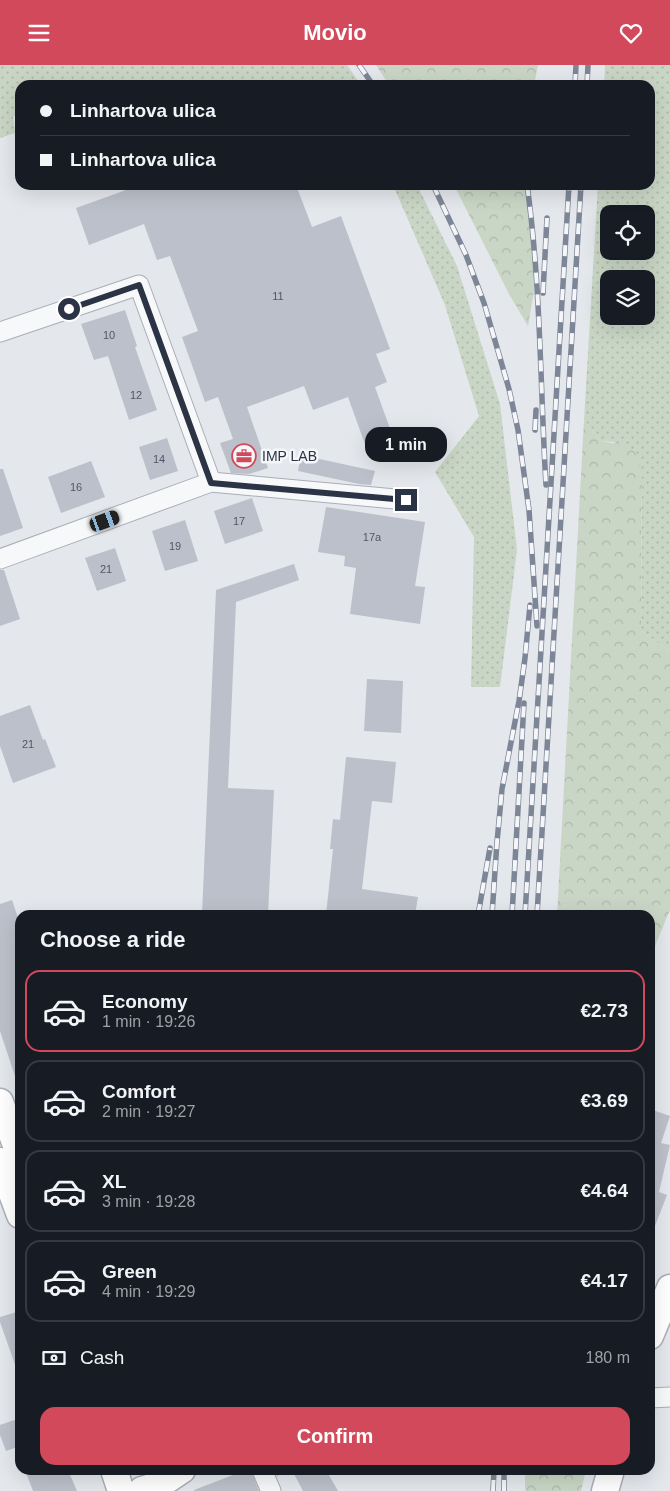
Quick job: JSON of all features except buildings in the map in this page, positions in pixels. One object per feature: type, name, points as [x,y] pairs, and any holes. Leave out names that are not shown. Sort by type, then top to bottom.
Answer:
[{"type":"main road","points":[[0,1102],[15,1142]]},
{"type":"main road","points":[[0,1161],[15,1202]]},
{"type":"main road","points":[[655,1324],[670,1288]]},
{"type":"main road","points":[[121,1475],[135,1486],[161,1483],[174,1475]]},
{"type":"main road","points":[[606,1491],[610,1475]]},
{"type":"street","points":[[0,332],[139,285],[211,483]]},
{"type":"street","points":[[0,559],[211,483],[406,500]]},
{"type":"street","points":[[655,1398],[670,1397]]},
{"type":"street","points":[[264,1475],[271,1491]]},
{"type":"green space","points":[[0,65],[347,65],[358,80],[15,80],[15,116],[13,116],[15,133],[0,138]]},
{"type":"green space","points":[[376,65],[538,65],[535,80],[386,80]]},
{"type":"green space","points":[[605,65],[670,65],[670,651],[641,631],[642,472],[614,442],[601,441],[584,420],[598,190],[655,190],[655,80],[604,80]]},
{"type":"green space","points":[[395,190],[419,190],[457,266],[500,404],[517,550],[500,687],[471,687],[474,537],[435,472],[479,416],[445,305]]},
{"type":"green space","points":[[457,190],[531,190],[534,291],[528,326],[509,294]]},
{"type":"green space","points":[[584,420],[601,441],[628,446],[636,453],[642,472],[641,631],[670,651],[670,910],[655,946],[655,910],[557,910]]},
{"type":"green space","points":[[525,1475],[585,1475],[581,1491],[525,1491]]},
{"type":"railway","points":[[359,65],[370,80]]},
{"type":"railway","points":[[575,80],[576,65]]},
{"type":"railway","points":[[587,80],[588,65]]},
{"type":"railway","points":[[435,190],[466,255],[484,303],[509,389],[518,430],[529,510],[537,626]]},
{"type":"railway","points":[[528,190],[538,297],[546,485]]},
{"type":"railway","points":[[525,910],[569,190]]},
{"type":"railway","points":[[537,910],[581,190]]},
{"type":"railway","points":[[543,293],[547,218]]},
{"type":"railway","points":[[535,430],[536,410]]},
{"type":"railway","points":[[492,910],[502,789],[519,701],[530,605]]},
{"type":"railway","points":[[512,910],[524,703]]},
{"type":"railway","points":[[479,910],[490,848]]},
{"type":"railway","points":[[493,1491],[494,1475]]},
{"type":"railway","points":[[504,1475],[504,1491]]},
{"type":"place","name":"IMP LAB","points":[[244,456]]},
{"type":"route","points":[[69,309],[139,285],[211,483],[406,500]]}]
